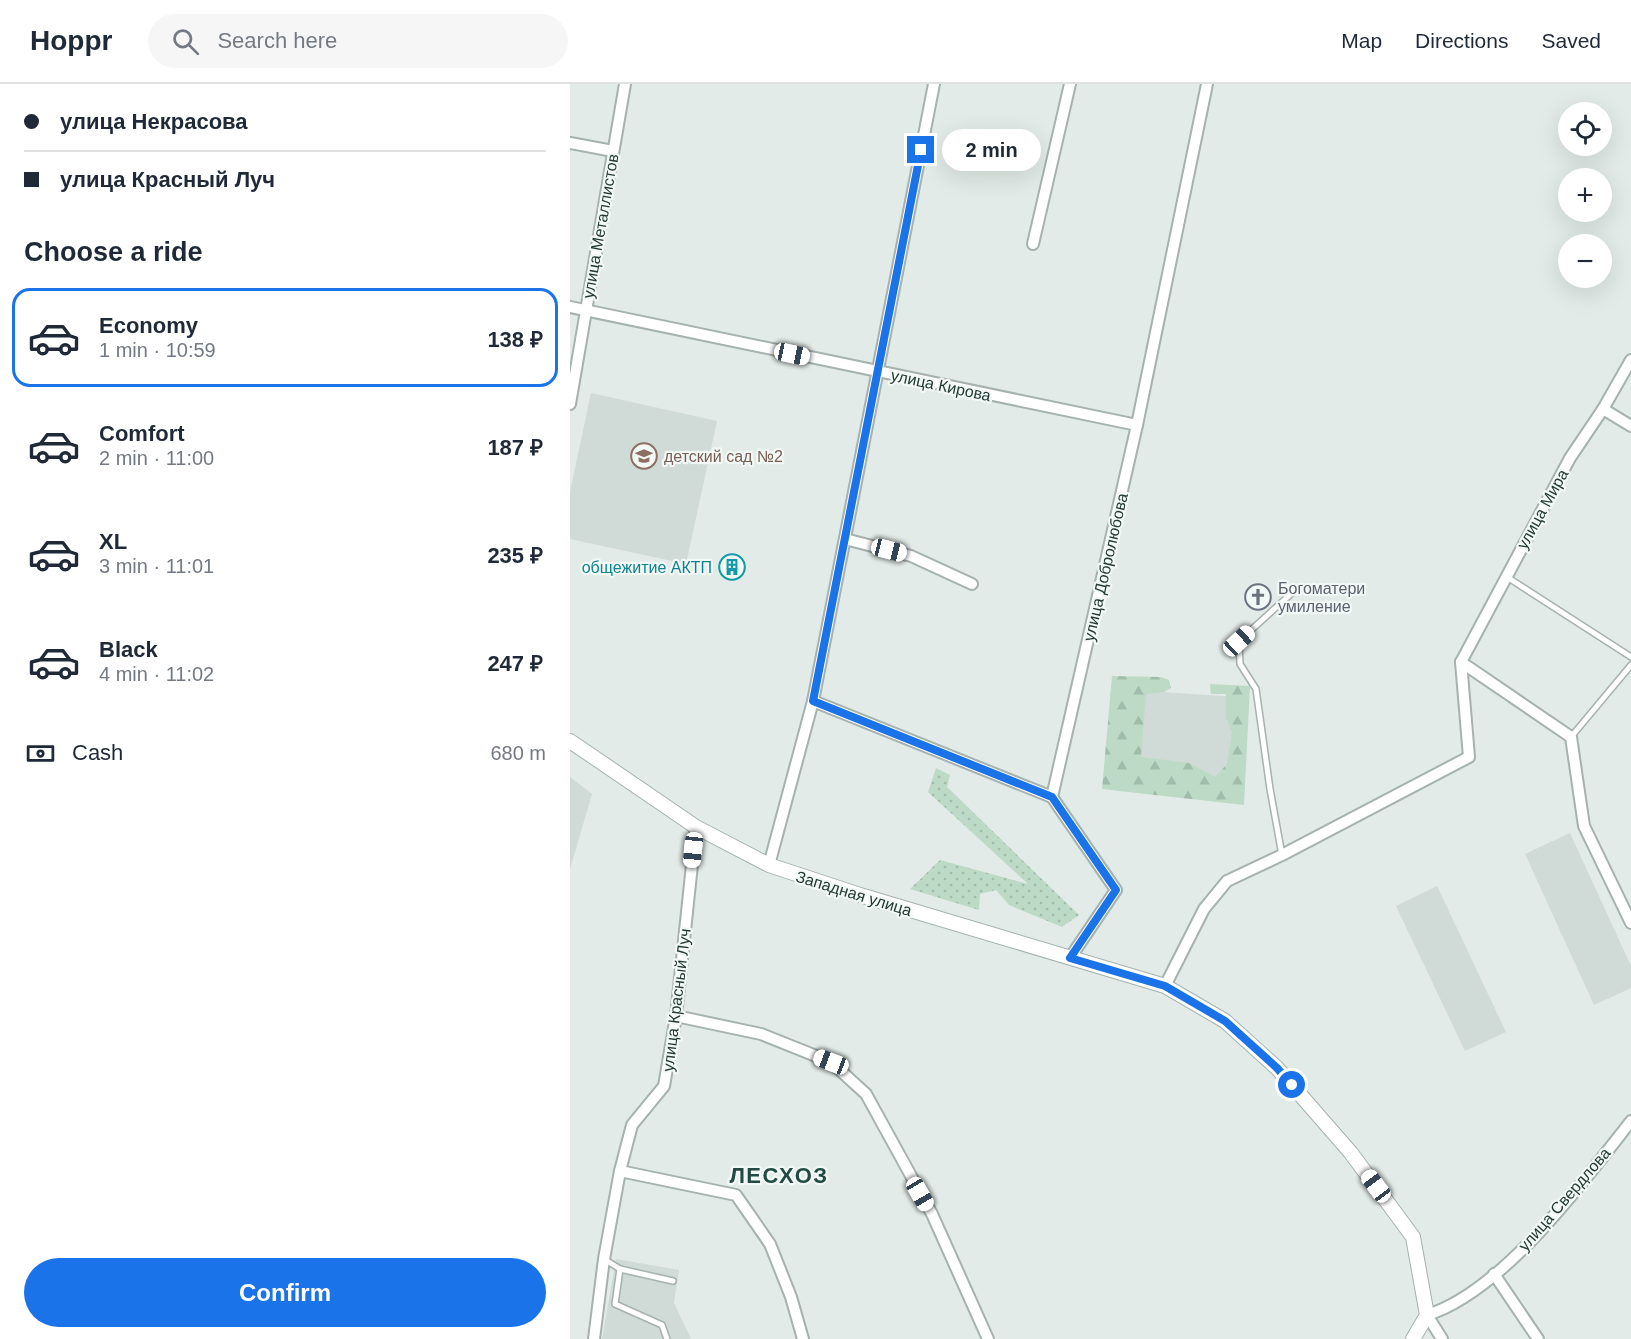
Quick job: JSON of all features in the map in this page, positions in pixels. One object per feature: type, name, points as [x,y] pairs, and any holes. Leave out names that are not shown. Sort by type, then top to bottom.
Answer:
[{"type":"street","name":"улица Металлистов","points":[[570,404],[625,84]]},
{"type":"street","points":[[769,865],[813,701],[934,84]]},
{"type":"street","points":[[1033,244],[1070,84]]},
{"type":"street","name":"улица Добролюбова","points":[[1052,797],[1137,425],[1207,84]]},
{"type":"street","points":[[570,143],[613,152]]},
{"type":"street","name":"улица Кирова","points":[[570,307],[1137,425]]},
{"type":"street","name":"улица Мира","points":[[1461,662],[1570,458],[1603,409],[1631,360]]},
{"type":"street","points":[[1603,409],[1631,426]]},
{"type":"street","points":[[845,539],[911,556],[972,584]]},
{"type":"street","points":[[1461,662],[1572,737],[1584,826],[1631,923]]},
{"type":"street","points":[[1165,986],[1204,909],[1227,881],[1282,855],[1469,757],[1461,662]]},
{"type":"street","points":[[813,701],[1052,797],[1116,890],[1070,958]]},
{"type":"street","name":"Западная улица","points":[[570,741],[696,827],[769,865],[860,895],[1165,986],[1225,1021],[1269,1060],[1351,1153],[1413,1237],[1427,1315]]},
{"type":"street","name":"улица Красный Луч","points":[[594,1339],[604,1259],[620,1171],[632,1125],[664,1086],[676,1016],[696,827]]},
{"type":"street","points":[[676,1016],[761,1034],[831,1062],[866,1094],[932,1214],[988,1339]]},
{"type":"street","name":"улица Свердлова","points":[[1427,1315],[1446,1309],[1494,1275],[1542,1229],[1631,1121]]},
{"type":"street","points":[[620,1171],[736,1195],[770,1244],[792,1297],[803,1339]]},
{"type":"street","points":[[1494,1275],[1538,1339]]},
{"type":"street","points":[[1413,1339],[1427,1315],[1442,1339]]},
{"type":"lane","points":[[1506,576],[1631,657]]},
{"type":"lane","points":[[1282,855],[1256,689],[1240,664],[1239,641],[1293,592]]},
{"type":"lane","points":[[1572,737],[1631,665]]},
{"type":"lane","points":[[604,1259],[621,1269],[673,1281]]},
{"type":"lane","points":[[621,1269],[615,1304],[662,1325],[667,1339]]},
{"type":"shaded area","name":"детский сад №2","points":[[591,393],[717,421],[686,564],[570,539],[570,492]]},
{"type":"shaded area","points":[[1131,690],[1237,697],[1231,779],[1125,771]]},
{"type":"shaded area","points":[[570,777],[592,794],[570,869]]},
{"type":"shaded area","points":[[1570,833],[1631,966],[1631,988],[1594,1005],[1525,854]]},
{"type":"shaded area","points":[[1437,886],[1506,1032],[1465,1051],[1396,906]]},
{"type":"shaded area","points":[[616,1259],[679,1270],[674,1303],[691,1339],[602,1339]]},
{"type":"green space","points":[[1112,676],[1161,677],[1169,680],[1171,688],[1164,692],[1146,694],[1141,757],[1189,763],[1215,777],[1227,764],[1232,732],[1226,717],[1226,694],[1211,694],[1210,684],[1250,686],[1244,805],[1102,789]]},
{"type":"green space","points":[[936,768],[950,775],[947,787],[1079,915],[1062,927],[1009,905],[996,890],[980,894],[979,910],[910,889],[940,860],[1028,884],[928,792]]},
{"type":"place","name":"детский сад №2","points":[[644,456]]},
{"type":"place","name":"общежитие АКТП","points":[[732,567]]},
{"type":"place","name":"Богоматери умиление","points":[[1258,597]]},
{"type":"district","name":"ЛЕСХОЗ","points":[[779,1175]]},
{"type":"route","points":[[921,150],[813,701],[1052,797],[1116,890],[1070,958],[1165,986],[1225,1021],[1277,1068],[1292,1085]]}]
